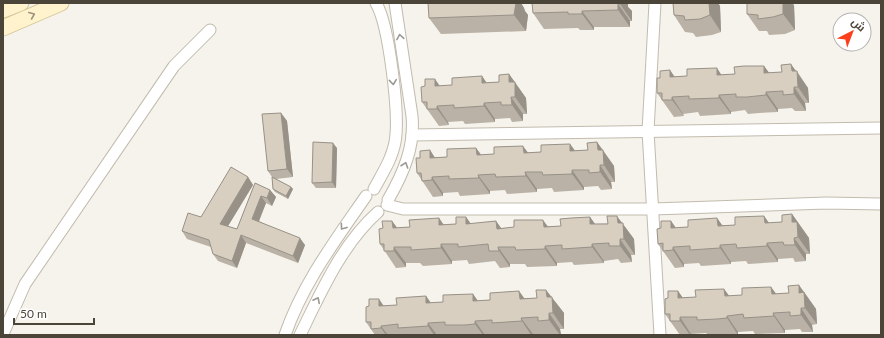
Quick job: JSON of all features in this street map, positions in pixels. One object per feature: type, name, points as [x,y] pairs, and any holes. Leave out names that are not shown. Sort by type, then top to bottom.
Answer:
[{"type":"main road","points":[[3,10],[20,3]]},
{"type":"main road","points":[[3,28],[61,3]]},
{"type":"street","points":[[285,335],[296,307],[318,265],[370,192],[394,146],[397,126],[391,68],[385,30],[376,3]]},
{"type":"street","points":[[300,335],[337,265],[361,230],[385,206],[405,166],[412,135],[412,116],[395,3]]},
{"type":"street","points":[[655,3],[648,132],[660,335]]},
{"type":"street","points":[[3,334],[30,277],[174,66],[210,30]]},
{"type":"street","points":[[412,135],[881,128]]},
{"type":"street","points":[[370,192],[383,191],[385,206]]},
{"type":"street","points":[[370,192],[366,206],[372,211],[385,206],[403,209],[653,209],[826,203],[881,204]]},
{"type":"building","points":[[428,3],[516,3],[514,15],[429,18]]},
{"type":"building","points":[[532,3],[620,4],[618,4],[618,10],[582,11],[582,14],[568,14],[568,12],[533,13]]},
{"type":"building","points":[[673,3],[709,3],[710,15],[700,19],[685,20],[684,16],[674,15]]},
{"type":"building","points":[[747,3],[783,3],[783,14],[758,19],[758,15],[747,14]]},
{"type":"building","points":[[791,64],[792,71],[797,71],[798,87],[794,87],[794,94],[783,95],[783,91],[766,92],[766,95],[747,97],[736,97],[736,94],[719,95],[719,98],[689,99],[689,96],[672,97],[672,100],[662,100],[662,93],[657,93],[657,78],[660,78],[660,71],[670,70],[670,77],[687,76],[687,69],[717,68],[717,75],[735,74],[734,67],[764,66],[764,73],[782,72],[781,65]]},
{"type":"building","points":[[509,74],[509,82],[515,82],[515,97],[511,97],[512,105],[501,105],[501,102],[484,103],[484,106],[454,108],[454,105],[437,106],[437,109],[427,109],[427,102],[422,102],[421,87],[425,86],[425,79],[435,79],[435,86],[452,85],[452,78],[482,76],[482,83],[499,82],[499,75]]},
{"type":"building","points":[[281,113],[287,169],[268,171],[262,114]]},
{"type":"building","points":[[313,142],[333,143],[332,182],[312,183]]},
{"type":"building","points":[[597,142],[598,150],[603,150],[604,165],[600,165],[600,172],[589,173],[589,170],[572,170],[572,174],[543,175],[542,172],[525,172],[526,176],[496,177],[495,174],[478,175],[479,178],[449,179],[449,176],[432,177],[432,180],[422,181],[421,173],[417,173],[416,158],[420,158],[420,151],[430,150],[430,158],[447,157],[447,149],[476,148],[477,155],[494,154],[494,147],[523,146],[524,153],[541,152],[541,145],[570,144],[570,151],[588,150],[587,143]]},
{"type":"building","points":[[231,167],[248,177],[220,224],[237,229],[255,183],[270,190],[267,198],[261,196],[252,219],[300,238],[293,256],[241,235],[232,261],[213,254],[209,240],[182,231],[188,213],[201,217]]},
{"type":"building","points":[[272,177],[291,187],[286,196],[273,189]]},
{"type":"building","points":[[792,214],[792,222],[797,222],[798,237],[794,238],[795,245],[784,245],[783,242],[767,243],[767,246],[737,248],[736,244],[720,245],[720,248],[690,250],[690,246],[673,247],[673,250],[663,251],[663,243],[658,244],[657,229],[661,228],[661,221],[671,221],[671,228],[688,227],[688,220],[717,218],[718,226],[735,225],[735,217],[764,216],[765,223],[782,222],[782,215]]},
{"type":"building","points":[[607,216],[617,216],[618,223],[623,223],[624,239],[620,239],[620,246],[609,246],[609,243],[592,244],[592,247],[562,249],[562,245],[545,246],[545,249],[516,250],[515,247],[498,247],[499,251],[489,251],[488,244],[458,247],[458,244],[441,244],[441,248],[411,250],[411,247],[394,247],[394,251],[384,251],[384,244],[380,244],[379,229],[383,228],[382,221],[392,221],[393,228],[410,227],[409,220],[439,218],[439,225],[456,224],[456,217],[466,217],[466,224],[496,221],[497,229],[514,227],[514,220],[543,220],[544,227],[561,226],[560,219],[590,217],[590,224],[608,224]]},
{"type":"building","points":[[799,285],[799,293],[804,292],[805,308],[801,308],[801,315],[790,316],[790,312],[773,313],[774,316],[744,318],[743,314],[727,316],[727,318],[697,320],[697,317],[680,317],[680,321],[670,321],[670,314],[665,314],[665,299],[668,298],[668,291],[678,291],[678,298],[696,297],[695,290],[724,289],[725,296],[742,295],[742,288],[771,287],[772,294],[789,293],[788,286]]},
{"type":"building","points":[[536,290],[546,290],[547,297],[552,297],[553,313],[549,313],[549,320],[538,321],[538,317],[521,318],[522,321],[492,323],[492,320],[475,321],[475,324],[465,325],[445,325],[445,322],[428,323],[428,326],[398,328],[398,324],[371,329],[371,322],[366,322],[366,307],[369,306],[369,299],[379,299],[379,306],[397,305],[396,298],[426,296],[426,303],[443,302],[443,295],[473,294],[473,301],[490,300],[490,293],[519,291],[520,299],[537,298]]}]
